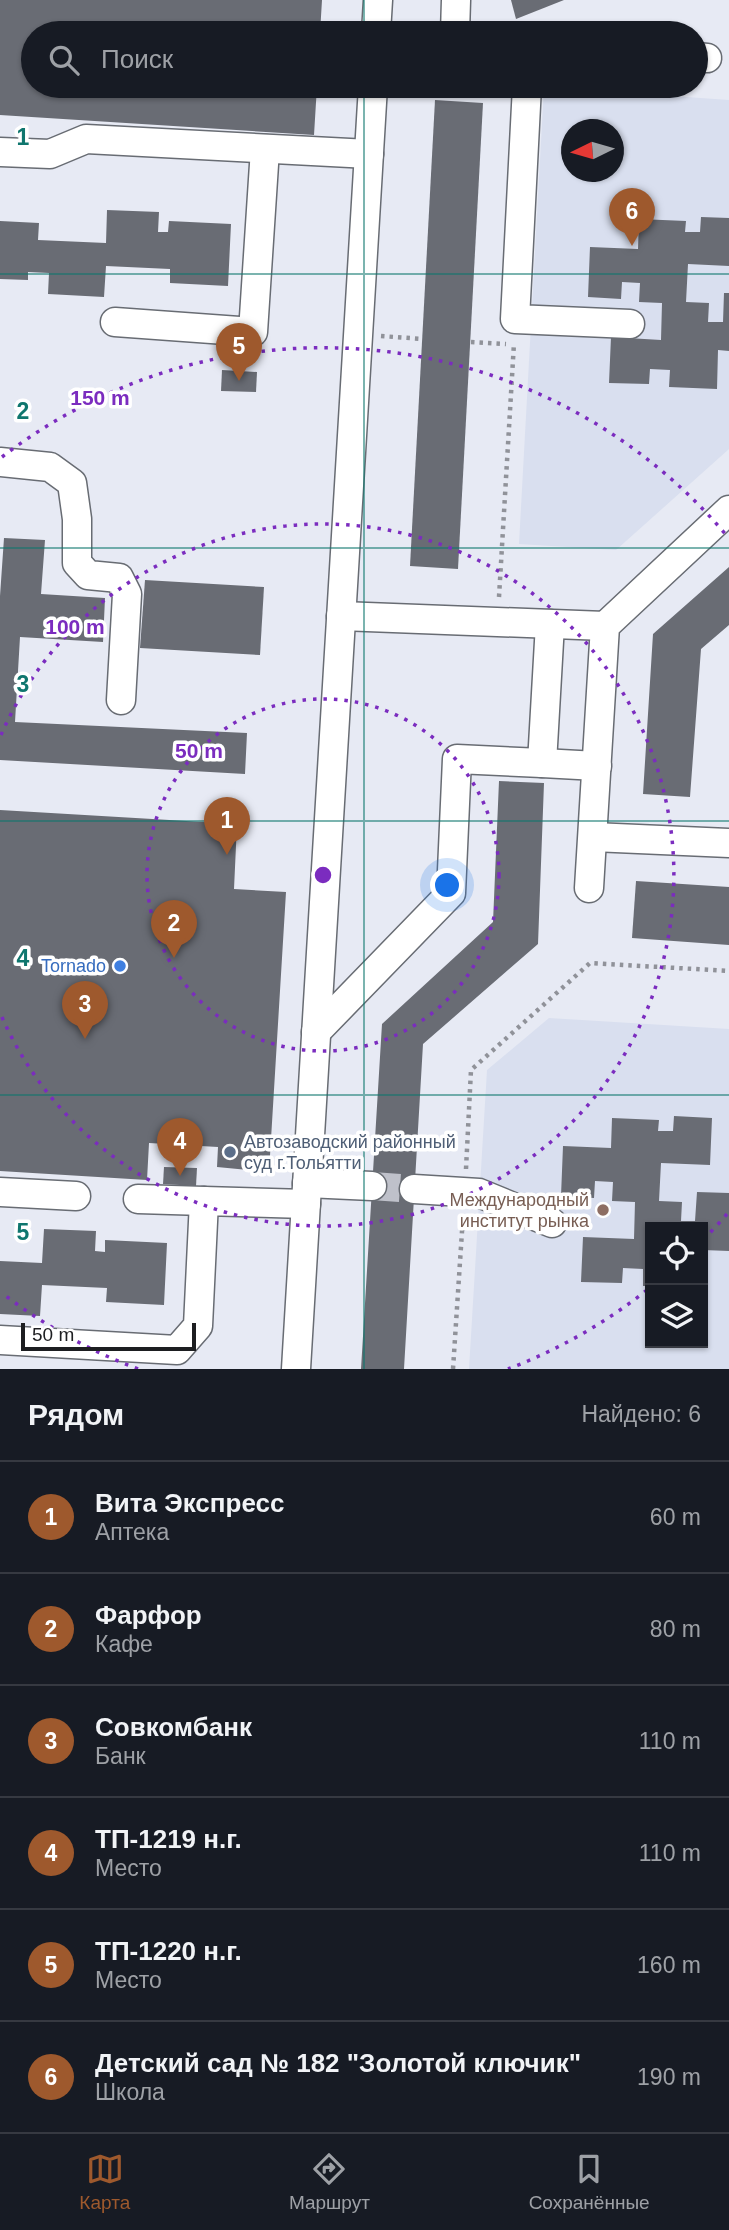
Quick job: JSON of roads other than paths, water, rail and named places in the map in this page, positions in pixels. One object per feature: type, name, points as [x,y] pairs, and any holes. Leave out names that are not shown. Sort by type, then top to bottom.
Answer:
[{"type":"street","points":[[377,21],[378,0]]},
{"type":"street","points":[[455,21],[456,0]]},
{"type":"street","points":[[296,1369],[372,98]]},
{"type":"street","points":[[526,98],[514,332],[630,324]]},
{"type":"street","points":[[0,152],[50,155],[86,139],[369,154]]},
{"type":"street","points":[[115,322],[253,332],[265,149]]},
{"type":"street","points":[[0,462],[50,467],[72,483],[77,519],[77,563],[88,575],[119,578],[127,594],[121,700]]},
{"type":"street","points":[[589,888],[605,626],[729,510]]},
{"type":"street","points":[[341,616],[605,626]]},
{"type":"street","points":[[542,763],[550,624]]},
{"type":"street","points":[[316,1032],[451,893],[457,760],[597,766]]},
{"type":"street","points":[[593,837],[729,843]]},
{"type":"street","points":[[138,1199],[204,1201],[372,1186]]},
{"type":"street","points":[[414,1189],[479,1193],[552,1223]]},
{"type":"street","points":[[0,1192],[76,1196]]},
{"type":"street","points":[[0,1340],[177,1350],[198,1326],[204,1201]]},
{"type":"tunnel","points":[[372,1186],[414,1189]]},
{"type":"place","name":"Детский сад № 182 \"Золотой ключик\"","points":[[632,246]]},
{"type":"place","name":"ТП-1220 н.г.","points":[[239,381]]},
{"type":"place","name":"Вита Экспресс","points":[[227,855]]},
{"type":"place","name":"Фарфор","points":[[174,958]]},
{"type":"place","name":"Tornado","points":[[120,966]]},
{"type":"place","name":"Совкомбанк","points":[[85,1039]]},
{"type":"place","name":"Автозаводский районный суд г.Тольятти","points":[[230,1152]]},
{"type":"place","name":"ТП-1219 н.г.","points":[[180,1176]]},
{"type":"place","name":"Международный институт рынка","points":[[603,1210]]}]
